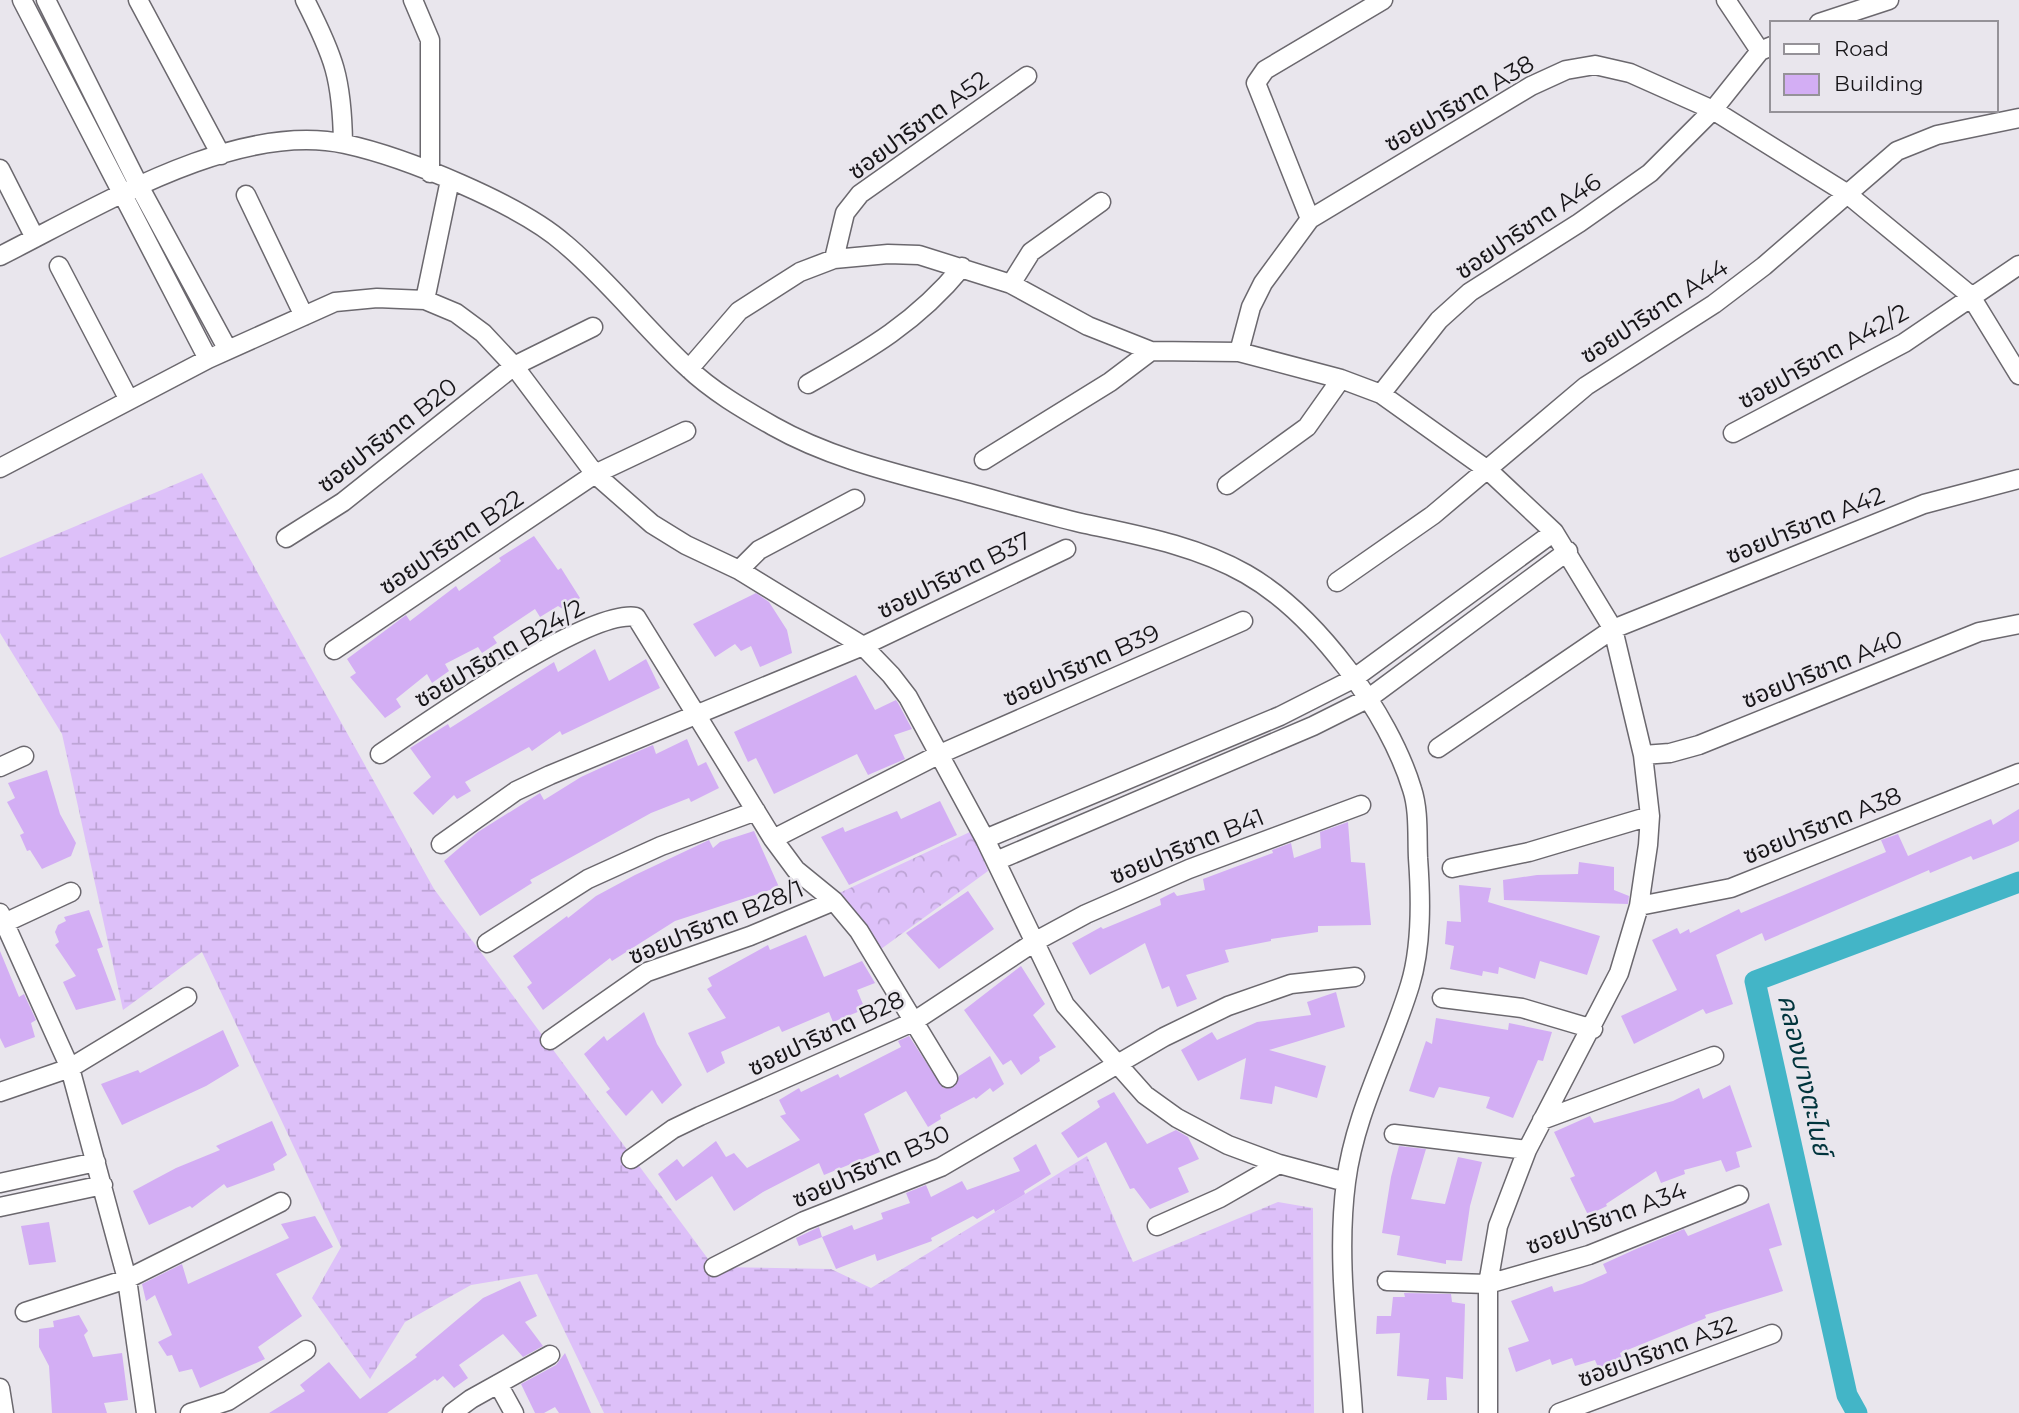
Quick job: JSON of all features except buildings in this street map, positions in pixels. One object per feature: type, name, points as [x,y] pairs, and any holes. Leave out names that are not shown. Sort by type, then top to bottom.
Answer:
[{"type":"street","points":[[22,0],[208,359]]},
{"type":"street","points":[[46,0],[139,186],[228,350]]},
{"type":"street","points":[[138,0],[221,155]]},
{"type":"street","points":[[305,0],[331,50],[338,76],[343,143]]},
{"type":"street","points":[[413,0],[430,40],[430,173]]},
{"type":"street","points":[[1310,219],[1256,83],[1265,70],[1383,0]]},
{"type":"street","points":[[1726,0],[1766,49]]},
{"type":"street","points":[[1825,21],[1889,0]]},
{"type":"street","name":"ซอยปาริชาต A46","points":[[1381,394],[1439,320],[1470,292],[1650,173],[1713,110],[1766,49]]},
{"type":"street","name":"ซอยปาริชาต A38","points":[[1239,352],[1251,307],[1263,283],[1310,219],[1531,86],[1566,70],[1595,65],[1630,73],[1713,110],[1846,193],[1970,295],[2019,375]]},
{"type":"street","name":"ซอยปาริชาต A52","points":[[834,259],[845,213],[860,194],[1027,76]]},
{"type":"street","name":"ซอยปาริชาต A44","points":[[1337,582],[1405,537],[1489,471],[1554,410],[1754,274],[1897,150],[1937,135],[2019,118]]},
{"type":"street","points":[[0,256],[139,186],[221,155],[272,140],[343,143],[450,180],[511,209],[563,241],[689,369],[716,391],[812,446],[889,472],[1078,522],[1140,534],[1195,552],[1246,574],[1297,611],[1369,698],[1387,730],[1414,794],[1419,920],[1412,981],[1371,1086],[1346,1182],[1343,1263],[1353,1413]]},
{"type":"street","points":[[0,169],[35,238]]},
{"type":"street","points":[[425,300],[450,180]]},
{"type":"street","points":[[246,195],[304,316]]},
{"type":"street","points":[[1011,285],[1031,252],[1101,202]]},
{"type":"street","points":[[689,369],[739,311],[800,272],[834,259],[908,255],[961,267],[1011,285],[1087,326],[1151,351],[1239,352],[1341,379],[1381,394],[1489,471],[1553,532],[1568,551],[1613,629],[1643,755],[1650,816],[1639,906],[1619,972],[1593,1029],[1527,1150],[1498,1226],[1488,1284],[1488,1413]]},
{"type":"street","name":"ซอยปาริชาต A42/2","points":[[1733,433],[1904,343],[1970,295],[2019,265]]},
{"type":"street","points":[[59,266],[129,400]]},
{"type":"street","points":[[808,384],[875,346],[916,317],[961,267]]},
{"type":"street","points":[[1,463],[208,359],[335,302],[356,298],[425,300],[456,313],[483,333],[514,366],[595,474],[652,524],[686,545],[739,570],[863,646],[908,697],[985,839],[1065,1005],[1144,1095],[1177,1118],[1228,1145],[1279,1164],[1346,1182]]},
{"type":"street","name":"ซอยปาริชาต B20","points":[[286,538],[343,502],[514,366],[593,327]]},
{"type":"street","points":[[984,460],[1110,382],[1151,351]]},
{"type":"street","points":[[1227,485],[1307,427],[1341,379]]},
{"type":"street","name":"ซอยปาริชาต B22","points":[[334,650],[595,474],[686,431]]},
{"type":"street","name":"ซอยปาริชาต A42","points":[[1438,748],[1613,629],[1924,504],[2019,479]]},
{"type":"street","points":[[739,570],[760,550],[855,499]]},
{"type":"street","points":[[985,839],[1280,716],[1353,679],[1553,532]]},
{"type":"street","name":"ซอยปาริชาต B37","points":[[441,844],[516,791],[586,758],[863,646],[1066,549]]},
{"type":"street","points":[[996,861],[1313,726],[1369,698],[1568,551]]},
{"type":"street","name":"ซอยปาริชาต B24/2","points":[[380,754],[471,693],[584,628],[624,615],[636,617],[645,627],[695,716]]},
{"type":"street","name":"ซอยปาริชาต B39","points":[[774,839],[940,754],[1243,621]]},
{"type":"street","name":"ซอยปาริชาต A40","points":[[1643,755],[1670,753],[1699,745],[1979,632],[2019,624]]},
{"type":"street","points":[[695,716],[796,870],[834,901],[876,956],[948,1078]]},
{"type":"street","points":[[0,767],[24,756]]},
{"type":"street","name":"ซอยปาริชาต A38","points":[[1639,906],[1731,888],[2019,773]]},
{"type":"street","name":"ซอยปาริชาต B41","points":[[1036,942],[1086,914],[1189,869],[1360,805]]},
{"type":"street","points":[[487,943],[599,873],[661,846],[756,811]]},
{"type":"street","points":[[1452,868],[1529,852],[1650,816]]},
{"type":"street","points":[[71,891],[2,920],[70,1068],[127,1279],[146,1413]]},
{"type":"street","name":"ซอยปาริชาต B28/1","points":[[550,1040],[647,972],[750,936],[834,901]]},
{"type":"street","name":"ซอยปาริชาต B28","points":[[631,1159],[673,1129],[913,1022],[1036,942]]},
{"type":"street","name":"ซอยปาริชาต B30","points":[[715,1267],[804,1221],[941,1167],[1117,1063],[1227,1006],[1291,984],[1355,977]]},
{"type":"street","points":[[0,1091],[70,1068],[187,997]]},
{"type":"street","points":[[1443,998],[1522,1008],[1593,1029]]},
{"type":"street","points":[[1542,1120],[1714,1056]]},
{"type":"street","points":[[1394,1134],[1527,1150]]},
{"type":"street","points":[[0,1183],[96,1162]]},
{"type":"street","points":[[1157,1226],[1220,1198],[1279,1164]]},
{"type":"street","points":[[0,1207],[103,1185]]},
{"type":"street","name":"ซอยปาริชาต A34","points":[[1387,1281],[1488,1284],[1589,1255],[1739,1195]]},
{"type":"street","points":[[25,1312],[127,1279],[281,1202]]},
{"type":"street","name":"ซอยปาริชาต A32","points":[[1559,1413],[1772,1334]]},
{"type":"street","points":[[190,1413],[237,1396],[306,1350]]},
{"type":"street","points":[[452,1413],[550,1355]]},
{"type":"street","points":[[498,1384],[513,1413]]},
{"type":"street","points":[[0,1388],[4,1413]]},
{"type":"green space","points":[[202,473],[434,889],[714,1267],[831,1269],[871,1288],[1087,1156],[1133,1262],[1278,1202],[1313,1208],[1314,1413],[604,1413],[537,1274],[471,1285],[405,1322],[370,1379],[312,1298],[341,1247],[202,952],[123,1010],[62,734],[0,633],[0,558]]},
{"type":"green space","points":[[972,831],[988,871],[881,949],[835,895]]},
{"type":"waterway","name":"คลองบางตะไนย์","points":[[1857,1413],[1847,1395],[1755,981],[2019,882]]}]
